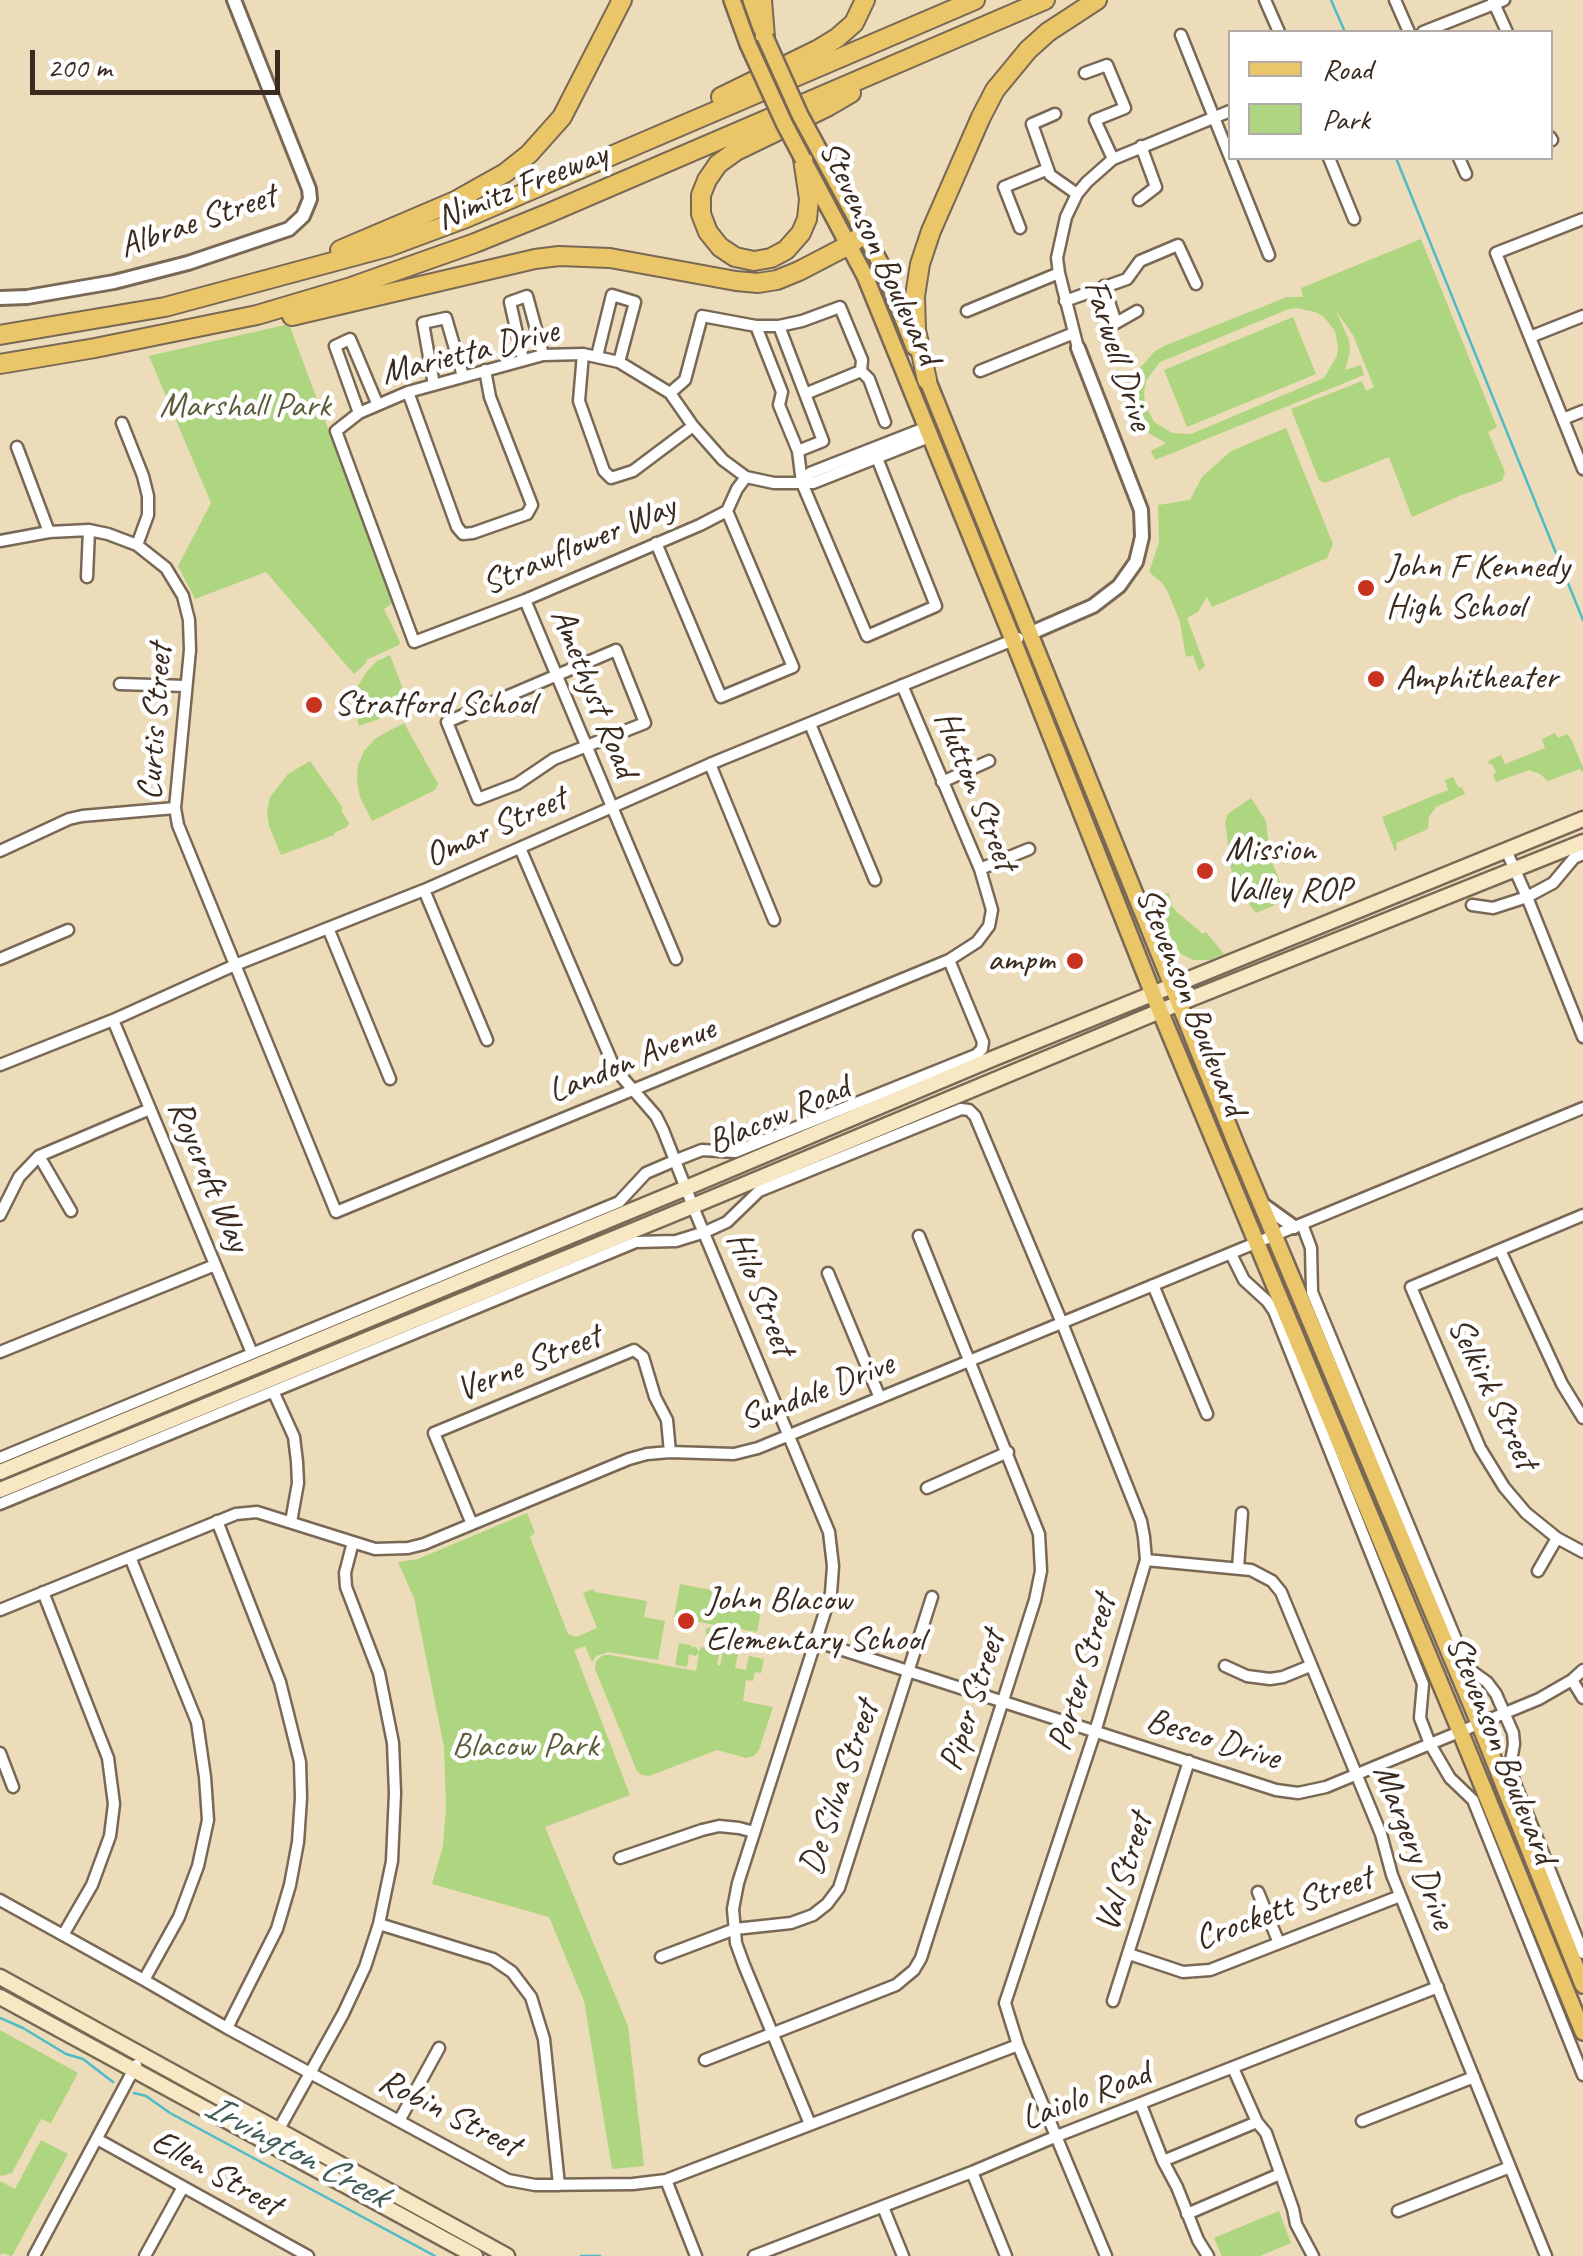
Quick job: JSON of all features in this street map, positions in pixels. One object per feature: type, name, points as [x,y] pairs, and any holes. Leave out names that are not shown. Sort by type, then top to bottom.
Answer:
[{"type":"highway","points":[[276,277],[455,201],[482,188],[517,163],[562,116],[622,0]]},
{"type":"highway","points":[[756,40],[762,0]]},
{"type":"highway","points":[[643,143],[718,99],[820,49],[854,23],[865,0]]},
{"type":"highway","name":"Nimitz Freeway","points":[[0,335],[165,307],[388,247],[466,218],[975,0]]},
{"type":"highway","name":"Nimitz Freeway","points":[[0,364],[258,315],[348,288],[475,243],[1046,0]]},
{"type":"highway","points":[[927,380],[916,330],[915,296],[920,265],[980,117],[1028,50],[1097,0]]},
{"type":"highway","points":[[811,155],[807,218],[801,233],[786,250],[754,261],[735,257],[720,247],[708,232],[702,214],[702,195],[718,164],[736,150],[826,107],[911,56]]},
{"type":"highway","points":[[258,315],[282,318],[559,256],[610,258],[736,281],[778,280],[865,233]]},
{"type":"highway","points":[[0,355],[192,320],[336,282],[348,288]]},
{"type":"main road","name":"Stevenson Boulevard","points":[[732,0],[756,40],[811,155],[880,312],[1153,994],[1583,2032]]},
{"type":"main road","name":"Stevenson Boulevard","points":[[750,0],[756,40]]},
{"type":"main road","name":"Stevenson Boulevard","points":[[811,155],[865,233],[883,268],[1062,718],[1479,1724],[1583,1985]]},
{"type":"main road","name":"Blacow Road","points":[[0,1472],[992,1058],[1583,819]]},
{"type":"main road","name":"Blacow Road","points":[[0,1490],[1179,1003],[1583,842]]},
{"type":"main road","points":[[1314,950],[1326,934],[1354,921],[1370,905]]},
{"type":"main road","points":[[0,1978],[508,2256]]},
{"type":"main road","points":[[0,1997],[475,2256]]},
{"type":"street","name":"Albrae Street","points":[[0,298],[114,282],[188,263],[289,229],[303,216],[310,199],[309,189],[234,0]]},
{"type":"street","points":[[1265,0],[1277,30]]},
{"type":"street","points":[[1395,0],[1408,30]]},
{"type":"street","points":[[1428,30],[1497,1],[1505,30]]},
{"type":"street","points":[[1182,35],[1228,153]]},
{"type":"street","points":[[1085,74],[1107,64],[1125,108],[1095,120],[1113,159]]},
{"type":"street","name":"Farwell Drive","points":[[1013,640],[1093,606],[1120,586],[1136,562],[1142,537],[1140,510],[1078,348],[1065,301],[1059,273],[1059,243],[1066,217],[1077,194],[1113,159],[1228,112]]},
{"type":"street","points":[[1055,114],[1032,124],[1050,176],[1077,194]]},
{"type":"street","points":[[1138,200],[1156,187],[1141,146]]},
{"type":"street","points":[[1231,160],[1269,255]]},
{"type":"street","points":[[1330,160],[1354,219]]},
{"type":"street","points":[[1460,160],[1466,174]]},
{"type":"street","points":[[1020,228],[1004,188],[1048,169]]},
{"type":"street","points":[[1583,219],[1496,254],[1583,469]]},
{"type":"street","points":[[1065,301],[1127,279],[1140,262],[1178,245],[1196,284]]},
{"type":"street","points":[[967,311],[1059,273]]},
{"type":"street","points":[[1104,286],[1116,323],[1138,311]]},
{"type":"street","points":[[597,356],[612,295],[635,302],[620,362]]},
{"type":"street","points":[[522,360],[510,302],[527,296],[544,355]]},
{"type":"street","points":[[670,393],[684,380],[702,316],[779,326],[840,307],[862,360],[861,371]]},
{"type":"street","points":[[1530,338],[1583,316]]},
{"type":"street","points":[[434,385],[423,323],[446,318],[463,376]]},
{"type":"street","points":[[756,326],[782,392],[779,404],[798,451],[802,482],[866,636],[936,606],[877,458]]},
{"type":"street","points":[[779,326],[823,440],[798,451]]},
{"type":"street","points":[[980,371],[1074,333]]},
{"type":"street","points":[[359,412],[335,346],[350,339],[377,403]]},
{"type":"street","points":[[583,354],[579,401],[604,471],[611,478],[633,471],[693,426]]},
{"type":"street","name":"Marietta Drive","points":[[414,642],[336,431],[377,403],[544,355],[597,356],[620,362],[670,393],[723,460],[746,477]]},
{"type":"street","points":[[408,392],[457,526],[463,534],[473,533],[527,514],[532,505],[490,396],[485,370]]},
{"type":"street","points":[[804,394],[861,371]]},
{"type":"street","points":[[861,371],[869,378],[885,422]]},
{"type":"street","points":[[1563,419],[1583,411]]},
{"type":"street","points":[[122,423],[148,496],[148,515],[137,545]]},
{"type":"street","points":[[746,477],[812,483],[877,458],[927,432]]},
{"type":"street","points":[[802,482],[810,473],[927,432]]},
{"type":"street","points":[[17,446],[49,532]]},
{"type":"street","name":"Strawflower Way","points":[[414,642],[525,600],[728,512],[746,477]]},
{"type":"street","points":[[656,544],[721,697],[793,667],[728,512]]},
{"type":"street","points":[[88,577],[89,530]]},
{"type":"street","name":"Curtis Street","points":[[0,542],[49,532],[89,530],[137,545],[166,568],[183,596],[190,650],[175,808],[178,825],[336,1212]]},
{"type":"street","name":"Amethyst Road","points":[[525,600],[676,959]]},
{"type":"street","name":"Omar Street","points":[[0,1065],[1013,640]]},
{"type":"street","points":[[616,650],[645,722],[554,759],[517,784],[478,799],[447,722],[556,674],[616,650]]},
{"type":"street","points":[[120,684],[186,686]]},
{"type":"street","name":"Hutton Street","points":[[902,684],[980,868],[992,910],[989,926],[977,942],[949,960]]},
{"type":"street","points":[[810,724],[875,880]]},
{"type":"street","points":[[942,782],[989,761]]},
{"type":"street","points":[[710,764],[774,920]]},
{"type":"street","points":[[0,850],[69,819],[175,808]]},
{"type":"street","name":"Hilo Street","points":[[520,848],[615,1069],[656,1116],[824,1517],[831,1544],[831,1593],[738,1884],[734,1909],[736,1943],[810,2124]]},
{"type":"street","points":[[980,868],[1029,849]]},
{"type":"street","points":[[1506,850],[1583,1038]]},
{"type":"street","points":[[1472,905],[1493,908],[1527,897],[1554,883],[1574,858],[1583,854]]},
{"type":"street","points":[[424,890],[486,1040]]},
{"type":"street","points":[[328,928],[390,1079]]},
{"type":"street","points":[[0,959],[68,930]]},
{"type":"street","name":"Landon Avenue","points":[[336,1212],[949,960]]},
{"type":"street","name":"Blacow Road","points":[[0,1458],[619,1202],[646,1173],[674,1161],[702,1150],[735,1152],[976,1055],[983,1042],[949,960]]},
{"type":"street","name":"Roycroft Way","points":[[112,1020],[252,1353]]},
{"type":"street","name":"Sundale Drive","points":[[0,1610],[236,1514],[257,1512],[376,1549],[408,1548],[628,1459],[670,1452],[734,1454],[758,1448],[1583,1108]]},
{"type":"street","points":[[0,1216],[19,1177],[39,1156],[150,1109]]},
{"type":"street","name":"Blacow Road","points":[[0,1504],[636,1242],[676,1241],[705,1232],[727,1222],[759,1192],[961,1109],[969,1110]]},
{"type":"street","name":"Porter Street","points":[[969,1110],[975,1116],[1062,1323],[1141,1521],[1146,1560],[1095,1732],[1006,2003],[1018,2045],[1106,2256]]},
{"type":"street","points":[[39,1156],[71,1211]]},
{"type":"street","points":[[1262,1204],[1298,1226]]},
{"type":"street","points":[[1583,1215],[1500,1250],[1562,1384],[1583,1418]]},
{"type":"street","name":"Stevenson Boulevard","points":[[1298,1226],[1311,1248],[1312,1292],[1464,1659],[1487,1682],[1504,1712],[1514,1744],[1510,1767],[1514,1782],[1583,1954]]},
{"type":"street","name":"Piper Street","points":[[705,2060],[896,1984],[914,1970],[1035,1600],[1041,1571],[1039,1534],[918,1236]]},
{"type":"street","name":"Selkirk Street","points":[[1500,1250],[1411,1287],[1480,1448],[1504,1487],[1526,1513],[1557,1538],[1583,1552]]},
{"type":"street","name":"Stevenson Boulevard","points":[[1231,1254],[1244,1280],[1267,1302],[1281,1329],[1423,1684],[1420,1718],[1430,1744],[1450,1778],[1472,1800],[1583,2075]]},
{"type":"street","points":[[0,1352],[215,1264]]},
{"type":"street","points":[[828,1273],[880,1398]]},
{"type":"street","points":[[1153,1285],[1206,1414]]},
{"type":"street","name":"Verne Street","points":[[472,1524],[434,1433],[634,1350],[642,1358],[667,1420],[670,1452]]},
{"type":"street","points":[[274,1393],[294,1437],[298,1483],[290,1522]]},
{"type":"street","points":[[927,1488],[1008,1452]]},
{"type":"street","points":[[1238,1568],[1242,1513]]},
{"type":"street","points":[[218,1521],[280,1682],[300,1762],[301,1798],[293,1870],[277,1928],[227,2028]]},
{"type":"street","points":[[1538,1572],[1557,1538]]},
{"type":"street","points":[[270,2145],[343,2014],[364,1967],[379,1924],[392,1861],[392,1743],[378,1673],[346,1587],[345,1572],[353,1542]]},
{"type":"street","points":[[130,1557],[196,1722],[208,1820],[198,1866],[179,1917],[144,1980]]},
{"type":"street","name":"Margery Drive","points":[[1146,1560],[1238,1568],[1262,1574],[1281,1592],[1381,1834],[1400,1896],[1546,2256]]},
{"type":"street","points":[[44,1592],[108,1758],[114,1804],[110,1836],[92,1885],[63,1935]]},
{"type":"street","name":"De Silva Street","points":[[661,1957],[735,1930],[791,1923],[813,1915],[839,1888],[932,1597]]},
{"type":"street","name":"Besco Drive","points":[[816,1642],[1276,1790],[1298,1793],[1326,1788],[1539,1700],[1583,1670]]},
{"type":"street","points":[[1225,1666],[1247,1676],[1270,1679],[1284,1678],[1310,1666]]},
{"type":"street","points":[[1572,1680],[1583,1698]]},
{"type":"street","points":[[0,1754],[13,1787]]},
{"type":"street","name":"Val Street","points":[[1113,2001],[1189,1761]]},
{"type":"street","points":[[620,1858],[719,1826],[754,1832]]},
{"type":"street","points":[[1258,1892],[1279,1943]]},
{"type":"street","name":"Crockett Street","points":[[1129,1954],[1169,1969],[1210,1970],[1400,1896]]},
{"type":"street","name":"Robin Street","points":[[0,1900],[508,2180],[535,2185],[666,2180],[1018,2045]]},
{"type":"street","points":[[379,1924],[493,1959],[512,1972],[531,1997],[544,2039],[559,2186]]},
{"type":"street","name":"Laiolo Road","points":[[754,2256],[1438,1987]]},
{"type":"street","points":[[399,2121],[439,2048]]},
{"type":"street","points":[[34,2256],[141,2055]]},
{"type":"street","points":[[1233,2068],[1257,2122],[1266,2133],[1296,2224],[1313,2256]]},
{"type":"street","points":[[1362,2121],[1474,2077]]},
{"type":"street","points":[[1141,2105],[1208,2256]]},
{"type":"street","points":[[1163,2161],[1257,2122]]},
{"type":"street","name":"Ellen Street","points":[[97,2140],[308,2256]]},
{"type":"street","points":[[1398,2211],[1510,2166]]},
{"type":"street","points":[[972,2172],[1006,2256]]},
{"type":"street","points":[[1187,2214],[1280,2174]]},
{"type":"street","points":[[666,2180],[696,2256]]},
{"type":"street","points":[[146,2256],[182,2187]]},
{"type":"street","points":[[883,2206],[903,2256]]},
{"type":"street","points":[[793,2240],[800,2256]]},
{"type":"green space","points":[[1421,239],[1497,427],[1488,432],[1505,472],[1502,481],[1412,517],[1389,457],[1325,483],[1319,480],[1291,409],[1362,381],[1366,391],[1374,387],[1353,335],[1336,311],[1349,340],[1345,370],[1361,365],[1364,375],[1155,460],[1151,451],[1166,443],[1150,434],[1134,408],[1139,369],[1164,346],[1287,297],[1303,297],[1301,288]],"holes":[[[1289,309],[1315,312],[1335,331],[1338,347],[1324,378],[1191,434],[1172,433],[1154,422],[1144,393],[1146,381],[1160,362]]]},
{"type":"green space","points":[[1293,317],[1316,374],[1187,427],[1164,370]]},
{"type":"green space","name":"Marshall Park","points":[[289,324],[393,603],[384,609],[399,645],[366,660],[354,674],[266,572],[195,599],[178,566],[211,503],[149,356]]},
{"type":"green space","points":[[1286,428],[1333,544],[1327,558],[1212,607],[1207,597],[1198,612],[1187,618],[1205,666],[1199,671],[1193,655],[1186,657],[1180,622],[1168,592],[1149,572],[1159,542],[1158,505],[1190,500],[1202,477],[1231,451]]},
{"type":"green space","points":[[390,655],[409,705],[359,726],[354,692],[368,670]]},
{"type":"green space","points":[[404,723],[438,784],[435,790],[372,821],[360,797],[358,765],[376,738]]},
{"type":"green space","points":[[1555,733],[1558,738],[1567,734],[1571,739],[1583,773],[1580,769],[1548,781],[1529,770],[1496,782],[1496,772],[1488,761],[1501,755],[1505,764],[1545,748],[1542,739]]},
{"type":"green space","points":[[310,761],[349,823],[334,835],[281,855],[269,826],[270,797],[288,774]]},
{"type":"green space","points":[[1453,777],[1465,794],[1436,807],[1429,817],[1428,829],[1396,843],[1395,851],[1382,817],[1448,790],[1445,780]]},
{"type":"green space","points":[[1251,798],[1266,821],[1270,857],[1287,900],[1256,913],[1233,883],[1225,821],[1228,814]]},
{"type":"green space","points":[[1169,893],[1177,912],[1203,934],[1206,932],[1224,954],[1210,960],[1193,960],[1181,954],[1169,936],[1165,937],[1152,906],[1154,894]]},
{"type":"green space","name":"Blacow Park","points":[[527,1513],[535,1533],[530,1537],[568,1634],[576,1637],[597,1628],[583,1593],[593,1589],[647,1601],[644,1617],[665,1621],[658,1660],[608,1652],[592,1662],[585,1646],[574,1650],[630,1795],[545,1827],[628,2026],[644,2166],[612,2169],[584,2001],[549,1917],[432,1884],[443,1846],[444,1747],[414,1598],[398,1562],[418,1559]]},
{"type":"green space","points":[[680,1584],[763,1600],[757,1632],[729,1627],[727,1640],[706,1634],[706,1629],[714,1630],[715,1625],[674,1617]]},
{"type":"green space","points":[[679,1643],[696,1647],[699,1652],[701,1647],[720,1650],[720,1666],[723,1651],[738,1654],[735,1668],[746,1670],[749,1656],[764,1659],[761,1673],[755,1672],[753,1681],[746,1680],[743,1701],[773,1707],[754,1756],[746,1758],[717,1750],[649,1776],[642,1775],[595,1669],[596,1661],[610,1655],[696,1671],[699,1653],[689,1654],[687,1667],[675,1665]]},
{"type":"green space","points":[[0,2030],[78,2073],[51,2123],[41,2119],[12,2173],[2,2176],[0,2175]]},
{"type":"green space","points":[[41,2140],[68,2154],[12,2256],[0,2256],[0,2181],[15,2189]]},
{"type":"green space","points":[[1279,2211],[1291,2243],[1260,2256],[1222,2256],[1214,2238]]},
{"type":"waterway","points":[[1331,0],[1344,30]]},
{"type":"waterway","points":[[1397,160],[1583,620]]},
{"type":"waterway","name":"Irvington Creek","points":[[0,2018],[66,2054],[83,2059],[113,2082]]},
{"type":"waterway","name":"Irvington Creek","points":[[134,2093],[146,2096],[170,2113],[435,2256]]},
{"type":"waterway","name":"Irvington Creek","points":[[581,2256],[600,2256]]},
{"type":"place","name":"John F Kennedy High School","points":[[1366,588]]},
{"type":"place","name":"Amphitheater","points":[[1376,679]]},
{"type":"place","name":"Stratford School","points":[[314,705]]},
{"type":"place","name":"Mission Valley ROP","points":[[1205,871]]},
{"type":"place","name":"ampm","points":[[1075,961]]},
{"type":"place","name":"John Blacow Elementary School","points":[[686,1621]]}]
